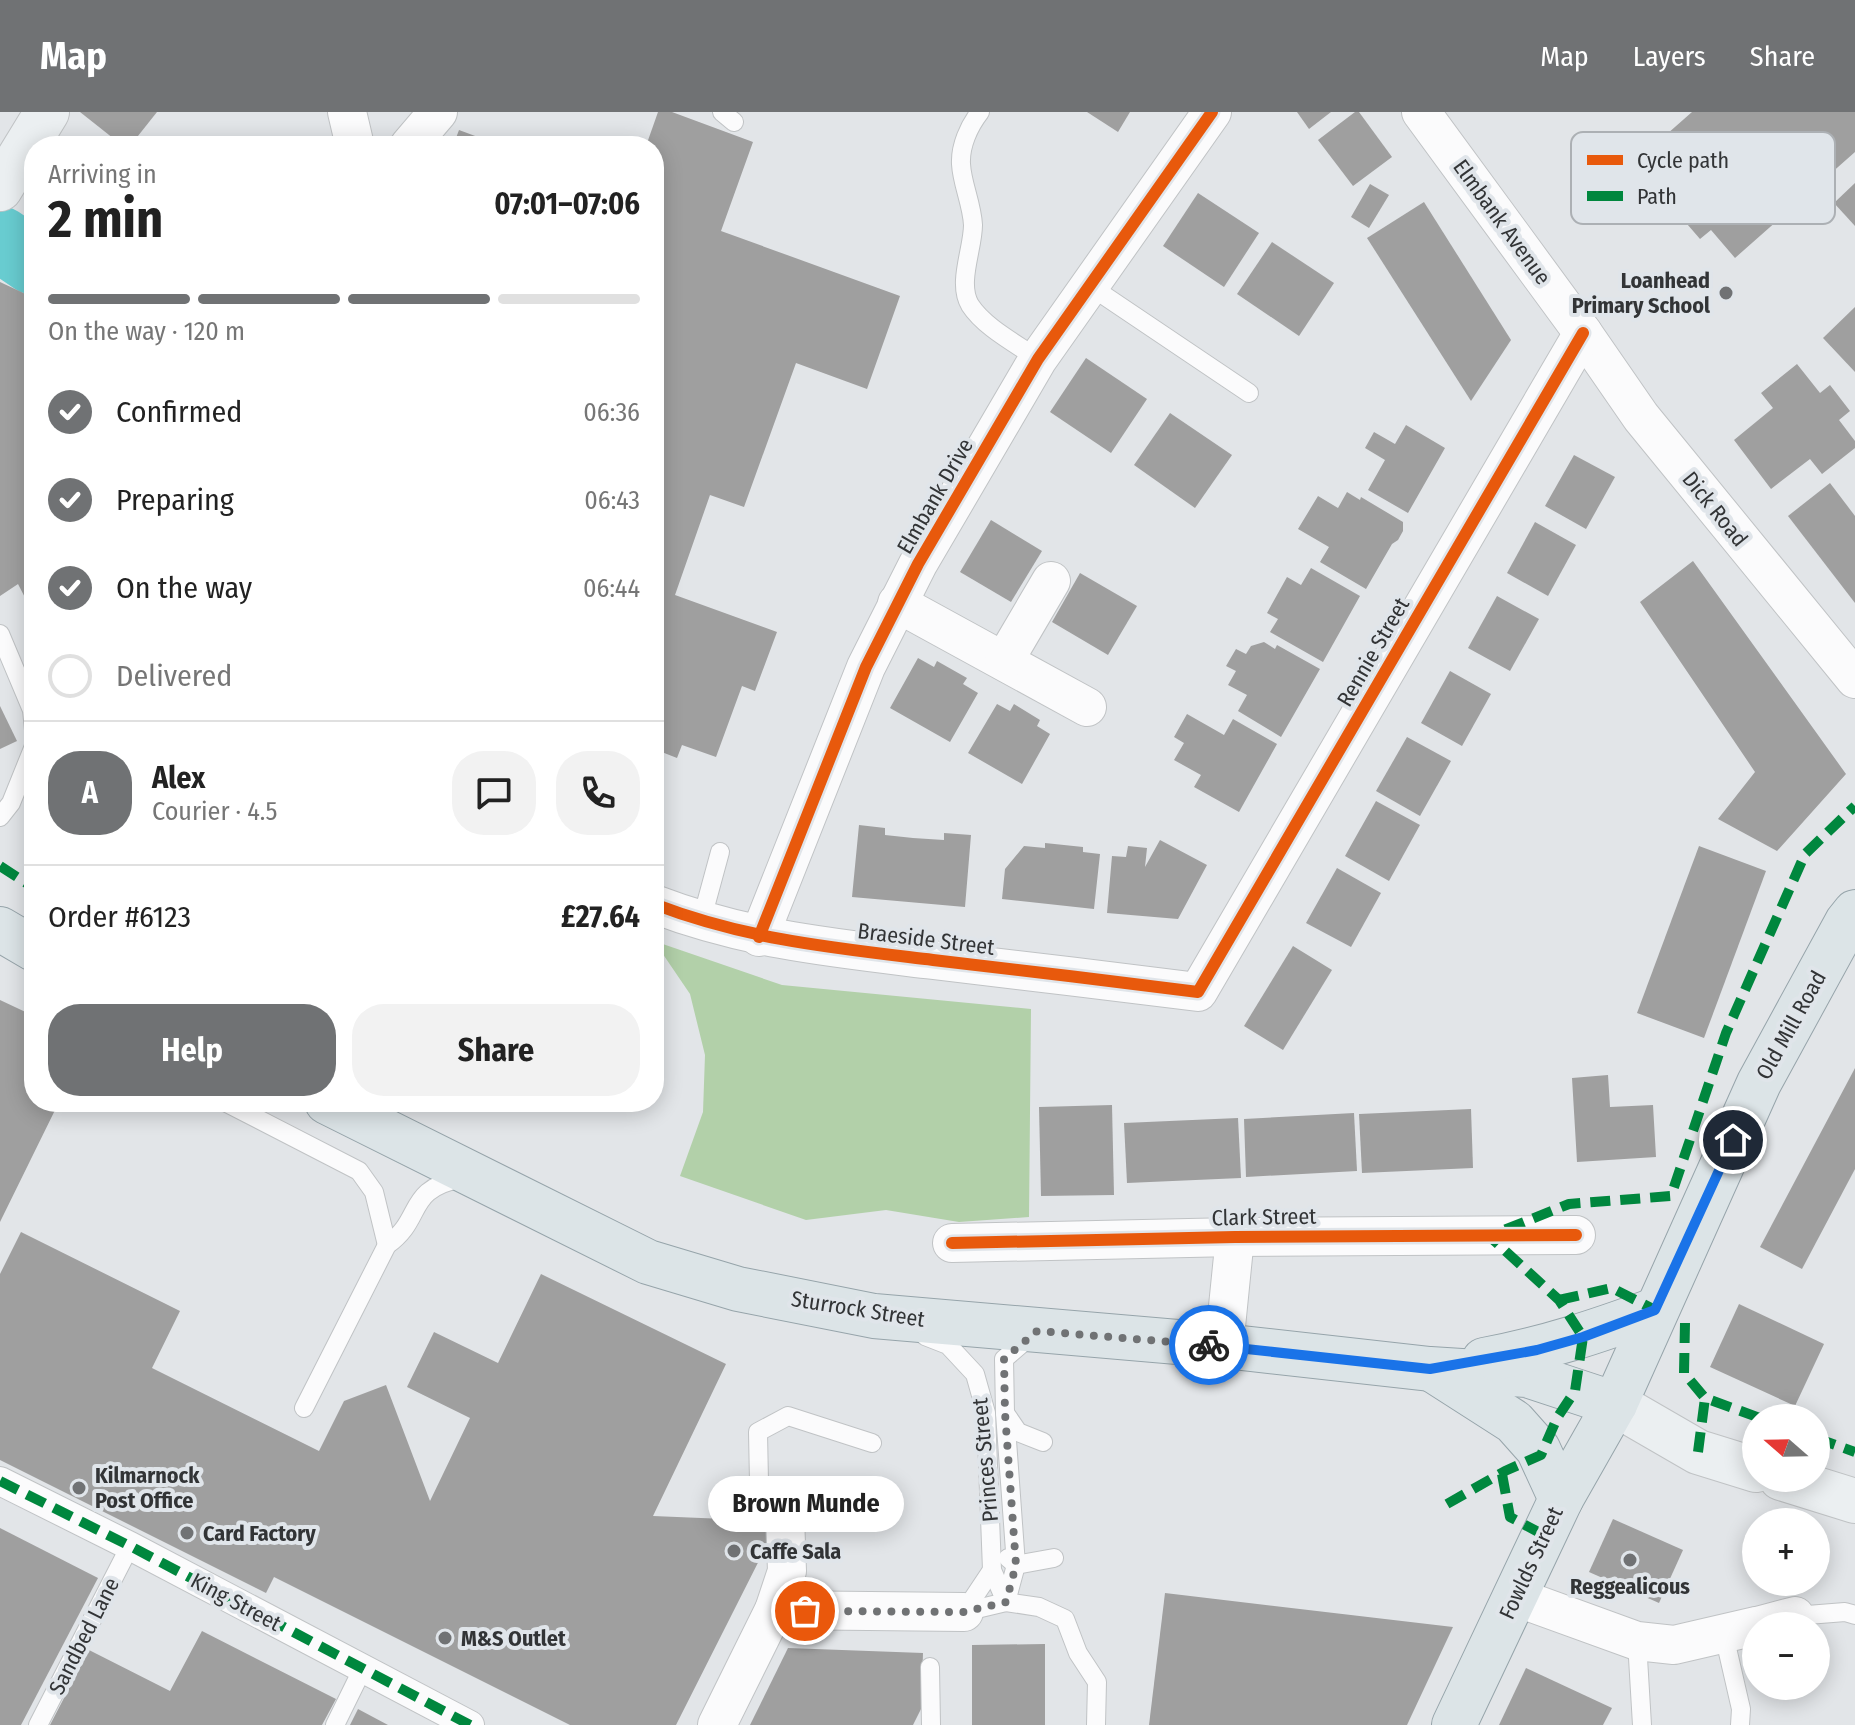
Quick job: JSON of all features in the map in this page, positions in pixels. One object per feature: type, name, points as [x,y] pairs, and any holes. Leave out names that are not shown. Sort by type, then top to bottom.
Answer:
[{"type":"main road","points":[[33,136],[47,113]]},
{"type":"main road","points":[[0,189],[24,150]]},
{"type":"main road","name":"Old Mill Road","points":[[1615,1404],[1759,1083],[1855,912]]},
{"type":"main road","points":[[0,929],[24,943]]},
{"type":"main road","name":"Sturrock Street","points":[[347,1112],[648,1262],[738,1289],[874,1316],[1224,1346],[1430,1369],[1527,1375],[1615,1404]]},
{"type":"main road","name":"Sturrock Street","points":[[1430,1369],[1537,1350],[1583,1337],[1655,1310]]},
{"type":"main road","name":"Sturrock Street","points":[[1430,1369],[1514,1422],[1538,1449],[1561,1499]]},
{"type":"main road","points":[[1615,1404],[1698,1452],[1742,1466]]},
{"type":"main road","name":"Fowlds Street","points":[[1454,1725],[1561,1499],[1615,1404]]},
{"type":"main road","points":[[1826,1492],[1855,1501]]},
{"type":"street","points":[[347,112],[353,136]]},
{"type":"street","points":[[418,136],[438,112]]},
{"type":"street","name":"Elmbank Drive","points":[[759,937],[866,667],[897,603],[1038,359],[1212,112]]},
{"type":"street","name":"Elmbank Avenue","points":[[1421,112],[1583,333]]},
{"type":"street","name":"Dick Road","points":[[1583,333],[1641,417],[1855,679]]},
{"type":"street","name":"Rennie Street","points":[[1198,992],[1583,333]]},
{"type":"street","points":[[1004,661],[1051,581]]},
{"type":"street","points":[[897,603],[1087,707]]},
{"type":"street","name":"Braeside Street","points":[[664,908],[701,922],[759,937],[1198,992]]},
{"type":"street","name":"Clark Street","points":[[952,1243],[1576,1235]]},
{"type":"street","name":"Clark Street","points":[[1224,1346],[1235,1237]]},
{"type":"street","name":"King Street","points":[[0,1481],[470,1725]]},
{"type":"street","points":[[717,1725],[774,1610],[787,1571],[785,1517]]},
{"type":"street","points":[[1516,1597],[1637,1641],[1674,1645],[1742,1630]]},
{"type":"street","points":[[774,1610],[964,1612]]},
{"type":"lane","points":[[980,112],[964,141],[961,163],[972,207],[973,229],[965,284],[970,304],[980,315],[1038,359]]},
{"type":"lane","points":[[1090,286],[1249,393]]},
{"type":"lane","points":[[0,634],[24,691]]},
{"type":"lane","points":[[0,817],[11,803],[24,771]]},
{"type":"lane","points":[[701,922],[720,852]]},
{"type":"lane","points":[[244,1112],[359,1171],[374,1192],[387,1245]]},
{"type":"lane","points":[[304,1408],[387,1245],[402,1235],[425,1193],[444,1182],[474,1176]]},
{"type":"lane","name":"Princes Street","points":[[874,1316],[948,1345],[975,1374],[986,1413],[992,1570],[1006,1602]]},
{"type":"lane","name":"Princes Street","points":[[1006,1602],[1016,1565],[1004,1359],[1037,1331]]},
{"type":"lane","points":[[1005,1413],[1018,1432],[1043,1442]]},
{"type":"lane","points":[[785,1517],[759,1482],[758,1432],[788,1416],[872,1443]]},
{"type":"lane","points":[[991,1543],[1016,1565],[1054,1558]]},
{"type":"lane","name":"Sandbed Lane","points":[[38,1725],[130,1546]]},
{"type":"lane","points":[[964,1612],[992,1570]]},
{"type":"lane","points":[[964,1612],[1006,1602],[1039,1607],[1065,1619],[1078,1653],[1097,1682],[1096,1725]]},
{"type":"lane","points":[[1830,1613],[1855,1615]]},
{"type":"lane","points":[[1637,1641],[1642,1725]]},
{"type":"lane","points":[[930,1667],[931,1725]]},
{"type":"lane","points":[[335,1725],[363,1668]]},
{"type":"lane","points":[[1740,1725],[1742,1693]]},
{"type":"green space","points":[[664,944],[782,985],[1031,1009],[1029,1217],[959,1222],[886,1210],[806,1220],[680,1176],[703,1112],[705,1055],[690,994],[664,956]]},
{"type":"building","points":[[80,112],[157,112],[138,136],[110,136]]},
{"type":"building","points":[[658,112],[672,112],[753,142],[721,231],[900,296],[867,389],[796,363],[744,507],[710,495],[675,595],[777,632],[755,691],[742,686],[716,757],[682,745],[677,758],[664,753],[664,136],[650,136]]},
{"type":"building","points":[[1087,112],[1130,112],[1118,132]]},
{"type":"building","points":[[1297,112],[1331,112],[1309,129]]},
{"type":"building","points":[[1359,112],[1392,157],[1353,186],[1318,140]]},
{"type":"building","points":[[1692,112],[1855,112],[1855,152],[1835,170],[1835,132],[1669,132]]},
{"type":"building","points":[[459,130],[475,136],[457,136]]},
{"type":"building","points":[[1855,183],[1855,226],[1835,204]]},
{"type":"building","points":[[1370,184],[1389,195],[1369,228],[1351,217]]},
{"type":"building","points":[[1198,193],[1259,233],[1224,287],[1163,246]]},
{"type":"building","points":[[1424,202],[1511,340],[1471,401],[1367,238]]},
{"type":"building","points":[[1687,224],[1773,224],[1735,258],[1711,230],[1700,239]]},
{"type":"building","points":[[1272,242],[1334,283],[1299,336],[1237,294]]},
{"type":"building","points":[[0,282],[24,293],[24,596],[18,584],[0,596]]},
{"type":"building","points":[[1855,307],[1855,372],[1823,338]]},
{"type":"building","points":[[1086,358],[1147,399],[1111,453],[1050,412]]},
{"type":"building","points":[[1797,364],[1820,393],[1830,385],[1850,411],[1839,420],[1855,441],[1855,448],[1822,474],[1810,459],[1771,489],[1734,440],[1773,408],[1761,393]]},
{"type":"building","points":[[1170,413],[1232,455],[1195,508],[1134,465]]},
{"type":"building","points":[[1406,425],[1445,448],[1408,513],[1368,490],[1385,460],[1365,448],[1374,432],[1395,444]]},
{"type":"building","points":[[1574,455],[1615,477],[1586,529],[1545,506]]},
{"type":"building","points":[[1830,483],[1855,516],[1855,603],[1788,516]]},
{"type":"building","points":[[1347,492],[1403,522],[1403,531],[1366,589],[1320,562],[1329,547],[1298,529],[1318,496],[1338,508]]},
{"type":"building","points":[[991,520],[1042,551],[1011,602],[960,572]]},
{"type":"building","points":[[1535,522],[1576,545],[1548,596],[1507,573]]},
{"type":"building","points":[[1693,561],[1846,774],[1777,851],[1718,819],[1755,772],[1640,602]]},
{"type":"building","points":[[1311,568],[1360,596],[1323,662],[1270,632],[1278,619],[1267,613],[1287,577],[1301,585]]},
{"type":"building","points":[[1080,573],[1137,606],[1108,655],[1052,622]]},
{"type":"building","points":[[1497,596],[1539,619],[1510,671],[1468,648]]},
{"type":"building","points":[[1264,642],[1275,649],[1277,645],[1320,669],[1281,737],[1238,711],[1247,695],[1228,685],[1236,671],[1226,666],[1236,649],[1246,654],[1251,646]]},
{"type":"building","points":[[918,658],[934,667],[937,661],[967,678],[963,684],[978,693],[950,742],[890,708]]},
{"type":"building","points":[[1450,671],[1491,694],[1462,746],[1421,723]]},
{"type":"building","points":[[997,704],[1010,711],[1014,704],[1040,720],[1037,726],[1050,734],[1022,784],[968,753]]},
{"type":"building","points":[[0,706],[17,741],[0,749]]},
{"type":"building","points":[[1187,714],[1224,735],[1233,719],[1277,744],[1239,812],[1194,787],[1201,775],[1174,760],[1184,743],[1174,737]]},
{"type":"building","points":[[1407,737],[1451,761],[1420,816],[1376,791]]},
{"type":"building","points":[[1376,801],[1420,825],[1389,881],[1345,856]]},
{"type":"building","points":[[859,825],[885,828],[885,835],[913,838],[944,840],[944,833],[971,835],[965,907],[852,897]]},
{"type":"building","points":[[1160,840],[1207,865],[1178,919],[1107,913],[1112,856],[1126,857],[1128,846],[1147,848],[1145,867]]},
{"type":"building","points":[[1045,843],[1083,847],[1083,852],[1100,854],[1094,909],[1002,899],[1005,869],[1024,846],[1045,848]]},
{"type":"building","points":[[1699,846],[1766,871],[1704,1038],[1637,1013]]},
{"type":"building","points":[[1337,868],[1381,893],[1351,947],[1306,923]]},
{"type":"building","points":[[1293,946],[1332,970],[1283,1050],[1244,1026]]},
{"type":"building","points":[[0,1000],[24,1011],[24,1112],[54,1112],[0,1222]]},
{"type":"building","points":[[1855,1068],[1855,1169],[1802,1269],[1760,1247]]},
{"type":"building","points":[[1608,1075],[1610,1107],[1653,1105],[1656,1157],[1577,1162],[1572,1078]]},
{"type":"building","points":[[1112,1105],[1114,1195],[1041,1196],[1039,1107]]},
{"type":"building","points":[[1471,1109],[1473,1168],[1362,1173],[1359,1114]]},
{"type":"building","points":[[1354,1113],[1357,1171],[1246,1177],[1244,1119]]},
{"type":"building","points":[[1238,1118],[1241,1178],[1127,1183],[1124,1123]]},
{"type":"building","points":[[21,1232],[180,1311],[152,1368],[319,1451],[344,1401],[386,1385],[430,1501],[470,1418],[407,1387],[434,1332],[498,1363],[541,1274],[726,1364],[653,1516],[749,1520],[765,1526],[770,1539],[676,1725],[570,1725],[274,1577],[266,1593],[0,1460],[0,1274]]},
{"type":"building","points":[[1739,1304],[1824,1344],[1796,1404],[1710,1367]]},
{"type":"building","points":[[1613,1519],[1683,1550],[1659,1603],[1589,1572]]},
{"type":"building","points":[[0,1528],[98,1578],[21,1725],[0,1725]]},
{"type":"building","points":[[1165,1593],[1453,1627],[1407,1725],[1149,1725]]},
{"type":"building","points":[[202,1631],[336,1699],[322,1725],[50,1725],[89,1650],[170,1691]]},
{"type":"building","points":[[1045,1644],[1045,1725],[972,1725],[972,1645]]},
{"type":"building","points":[[788,1648],[923,1653],[921,1709],[913,1725],[750,1725]]},
{"type":"building","points":[[1526,1668],[1612,1708],[1603,1725],[1499,1725]]},
{"type":"building","points":[[358,1709],[388,1725],[350,1725]]},
{"type":"waterway","points":[[0,239],[24,255]]},
{"type":"marked path","points":[[1447,1504],[1505,1471],[1541,1455],[1557,1418],[1575,1391],[1583,1337],[1559,1300],[1489,1236],[1569,1204],[1671,1196],[1726,1033],[1805,854],[1855,806]]},
{"type":"marked path","points":[[0,866],[24,882]]},
{"type":"marked path","points":[[1559,1300],[1612,1288],[1655,1310]]},
{"type":"marked path","points":[[1685,1323],[1684,1373],[1705,1398],[1742,1411]]},
{"type":"marked path","points":[[1698,1452],[1705,1398]]},
{"type":"marked path","points":[[1830,1443],[1855,1452]]},
{"type":"marked path","points":[[1502,1474],[1510,1517],[1544,1535]]},
{"type":"marked path","points":[[0,1481],[470,1725]]},
{"type":"cycle path","points":[[759,937],[866,667],[918,564],[1038,359],[1212,112]]},
{"type":"cycle path","points":[[664,907],[723,926],[792,941],[1198,992],[1583,333]]},
{"type":"cycle path","points":[[952,1243],[1576,1235]]},
{"type":"way so far","points":[[805,1611],[964,1612],[1006,1602],[1016,1565],[1004,1359],[1037,1331],[1209,1345]]},
{"type":"place","name":"Loanhead Primary School","points":[[1726,293]]},
{"type":"place","name":"Kilmarnock Post Office","points":[[79,1488]]},
{"type":"place","name":"Card Factory","points":[[187,1533]]},
{"type":"place","name":"Caffe Sala","points":[[734,1551]]},
{"type":"place","name":"Reggealicous","points":[[1630,1560]]},
{"type":"place","name":"Brown Munde","points":[[805,1611]]},
{"type":"place","name":"M&S Outlet","points":[[445,1638]]},
{"type":"route","points":[[1209,1345],[1430,1369],[1537,1350],[1583,1337],[1655,1310],[1733,1140]]}]
